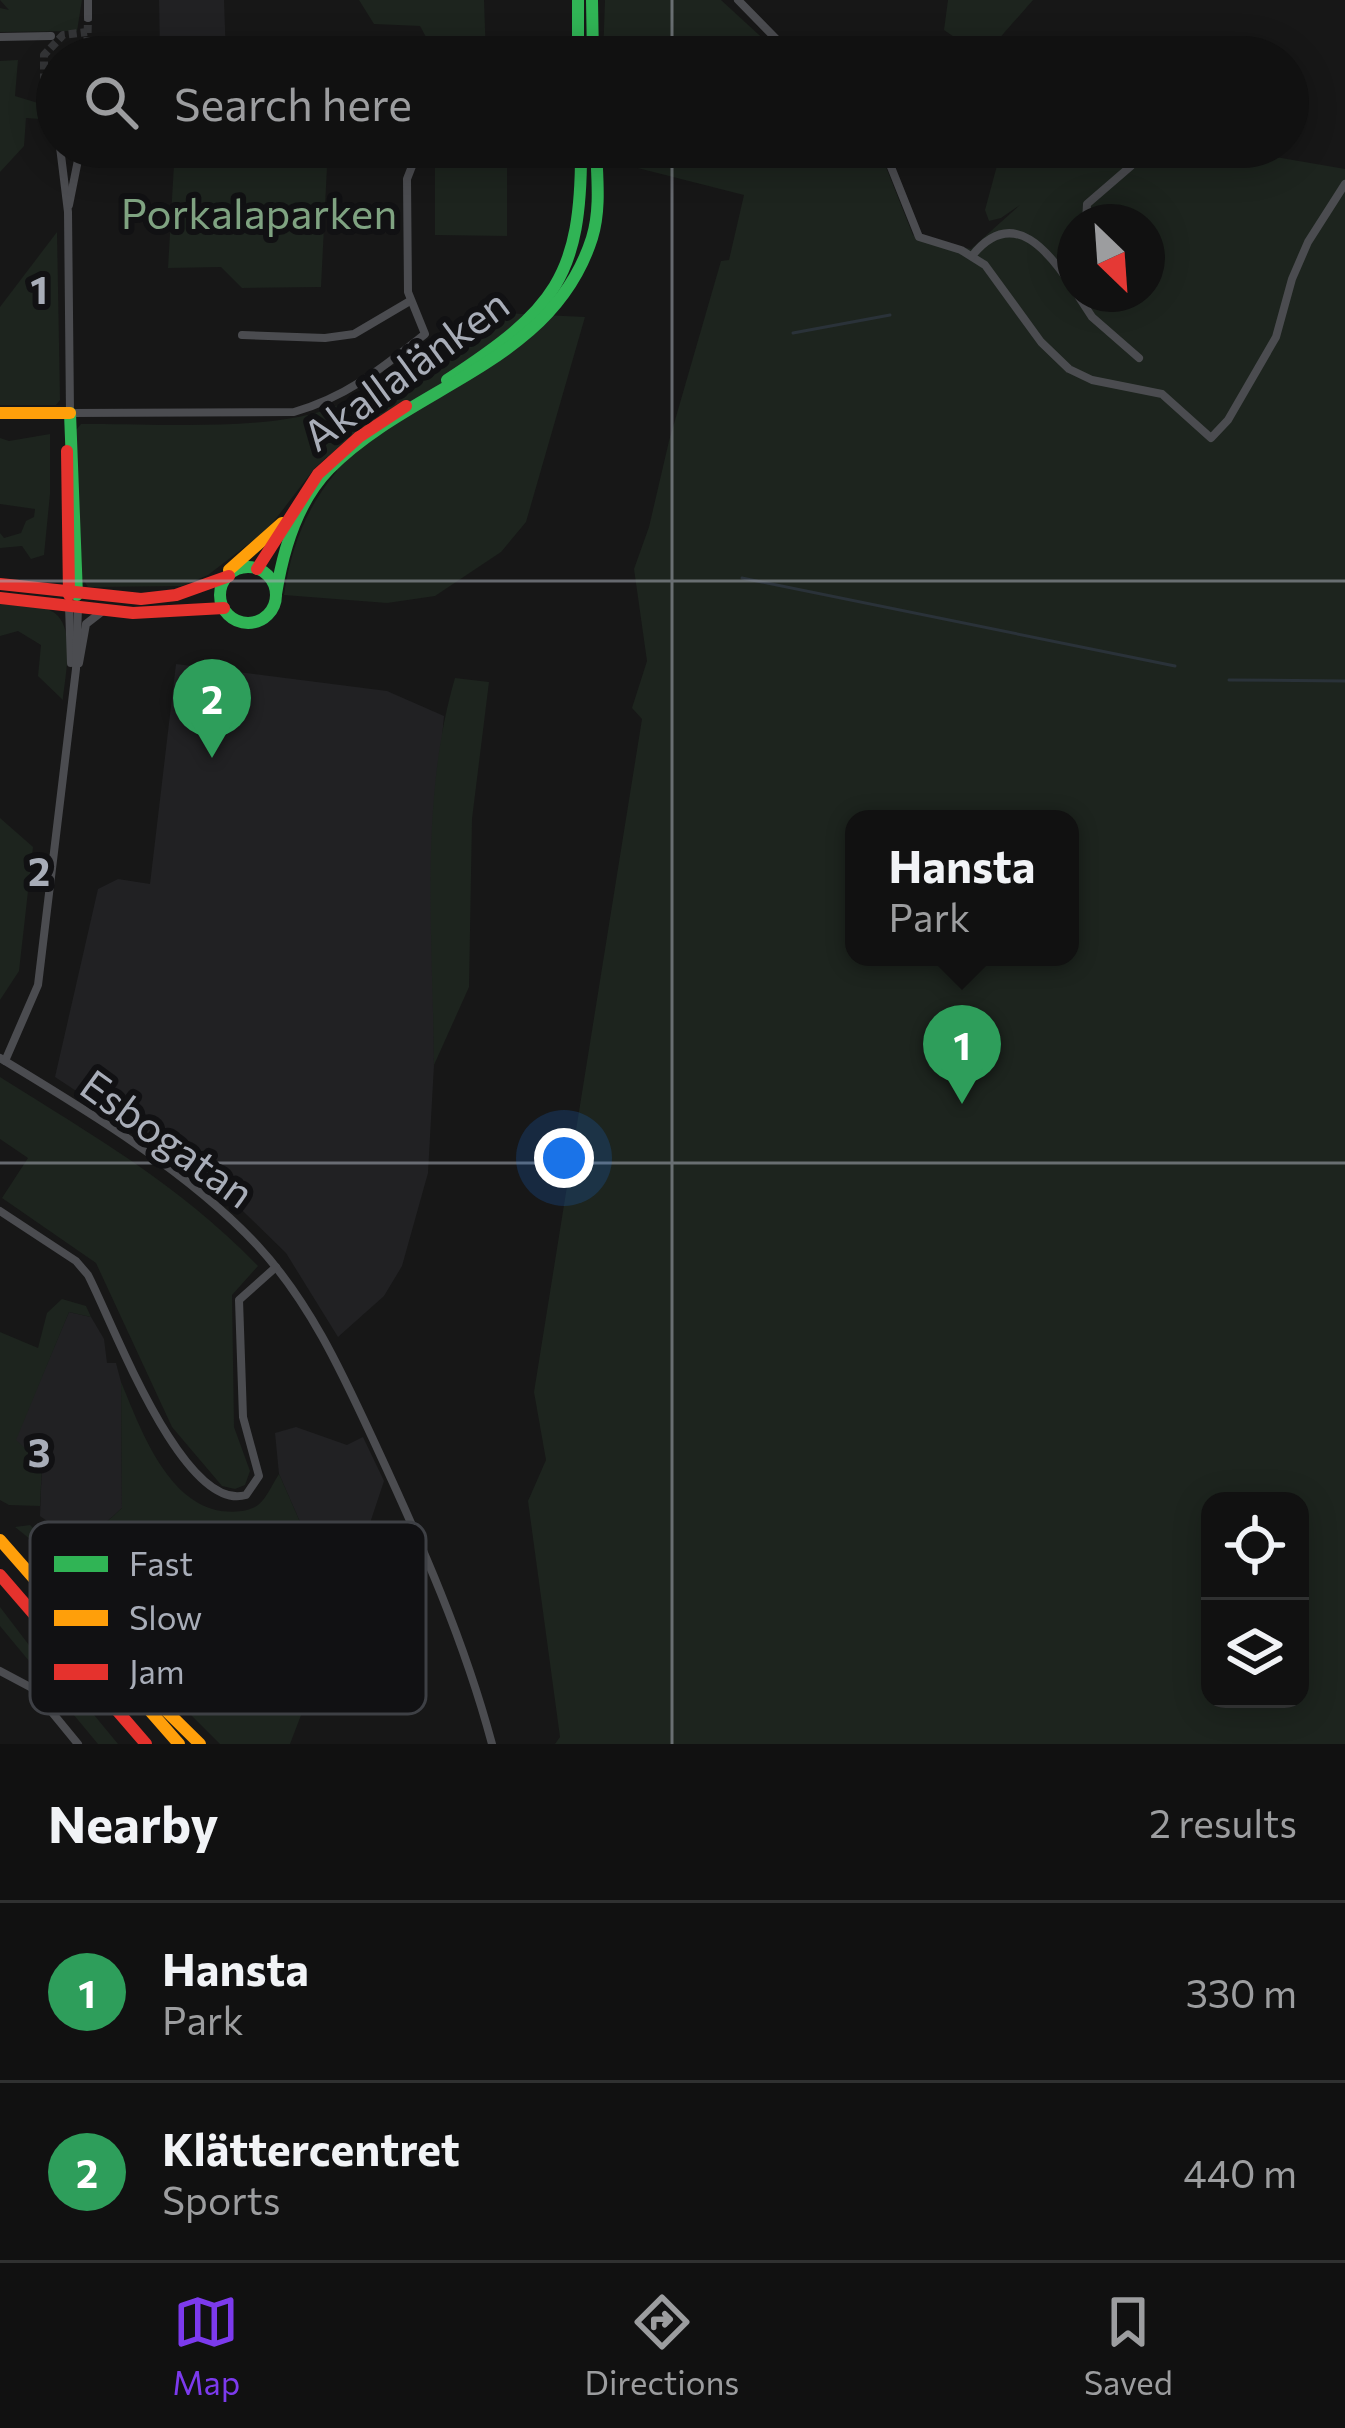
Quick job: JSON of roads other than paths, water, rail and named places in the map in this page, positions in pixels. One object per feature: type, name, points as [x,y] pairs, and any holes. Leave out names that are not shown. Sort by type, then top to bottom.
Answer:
[{"type":"main road","points":[[578,0],[578,36]]},
{"type":"main road","points":[[592,0],[593,36]]},
{"type":"main road","name":"Akallalänken","points":[[257,569],[317,473],[343,448],[524,328],[544,308],[565,275],[577,242],[583,206],[582,168]]},
{"type":"main road","name":"Akallalänken","points":[[276,594],[289,541],[327,471],[354,448],[503,353],[545,319],[571,289],[587,256],[596,221],[596,168]]},
{"type":"main road","points":[[0,413],[70,412],[66,427],[73,599]]},
{"type":"main road","points":[[212,583],[287,519]]},
{"type":"main road","points":[[0,584],[73,599],[104,610],[155,614],[224,608],[242,622],[258,622],[269,614],[276,594],[271,579],[257,569],[242,568],[212,583],[158,598],[73,599],[0,598]]},
{"type":"main road","points":[[224,608],[221,591],[229,576]]},
{"type":"main road","points":[[0,1540],[30,1574]]},
{"type":"main road","points":[[0,1575],[30,1610]]},
{"type":"main road","points":[[120,1714],[146,1744]]},
{"type":"main road","points":[[153,1714],[179,1744]]},
{"type":"main road","points":[[170,1714],[200,1744]]},
{"type":"street","points":[[88,0],[88,18]]},
{"type":"street","points":[[738,0],[773,36]]},
{"type":"street","points":[[0,38],[36,37]]},
{"type":"street","points":[[63,168],[70,412],[294,412],[355,389],[424,334],[410,301],[406,179],[411,168]]},
{"type":"street","points":[[68,212],[76,168]]},
{"type":"street","points":[[891,168],[919,237],[972,256],[995,276],[1060,363],[1092,380],[1162,394],[1211,438],[1228,420],[1276,338],[1308,242],[1345,184]]},
{"type":"street","points":[[1087,204],[1129,168]]},
{"type":"street","points":[[972,256],[990,237],[1013,232],[1057,263]]},
{"type":"street","points":[[242,335],[325,338],[354,334],[410,301]]},
{"type":"street","points":[[1089,312],[1139,358]]},
{"type":"street","points":[[73,599],[76,669]]},
{"type":"street","points":[[73,599],[73,688]]},
{"type":"street","points":[[3,1059],[38,985],[76,669],[86,625],[104,610]]},
{"type":"street","name":"Esbogatan","points":[[3,1059],[185,1181],[276,1267],[320,1333],[412,1522]]},
{"type":"street","points":[[0,1211],[76,1261],[88,1275],[162,1430],[211,1490],[225,1496],[245,1495],[259,1476],[243,1417],[239,1300],[276,1267]]},
{"type":"street","name":"Esbogatan","points":[[426,1553],[454,1617],[492,1744]]},
{"type":"street","points":[[0,1670],[30,1687]]},
{"type":"street","points":[[53,1714],[78,1744]]},
{"type":"waterway","points":[[793,333],[890,315]]},
{"type":"waterway","points":[[742,578],[1175,666]]},
{"type":"waterway","points":[[1229,680],[1345,681]]},
{"type":"tunnel","points":[[88,18],[88,36]]},
{"type":"tunnel","points":[[62,36],[87,32]]},
{"type":"place","name":"Klättercentret","points":[[212,758]]},
{"type":"place","name":"Hansta","points":[[962,1104]]},
{"type":"park label","name":"Porkalaparken","points":[[259,214]]}]
